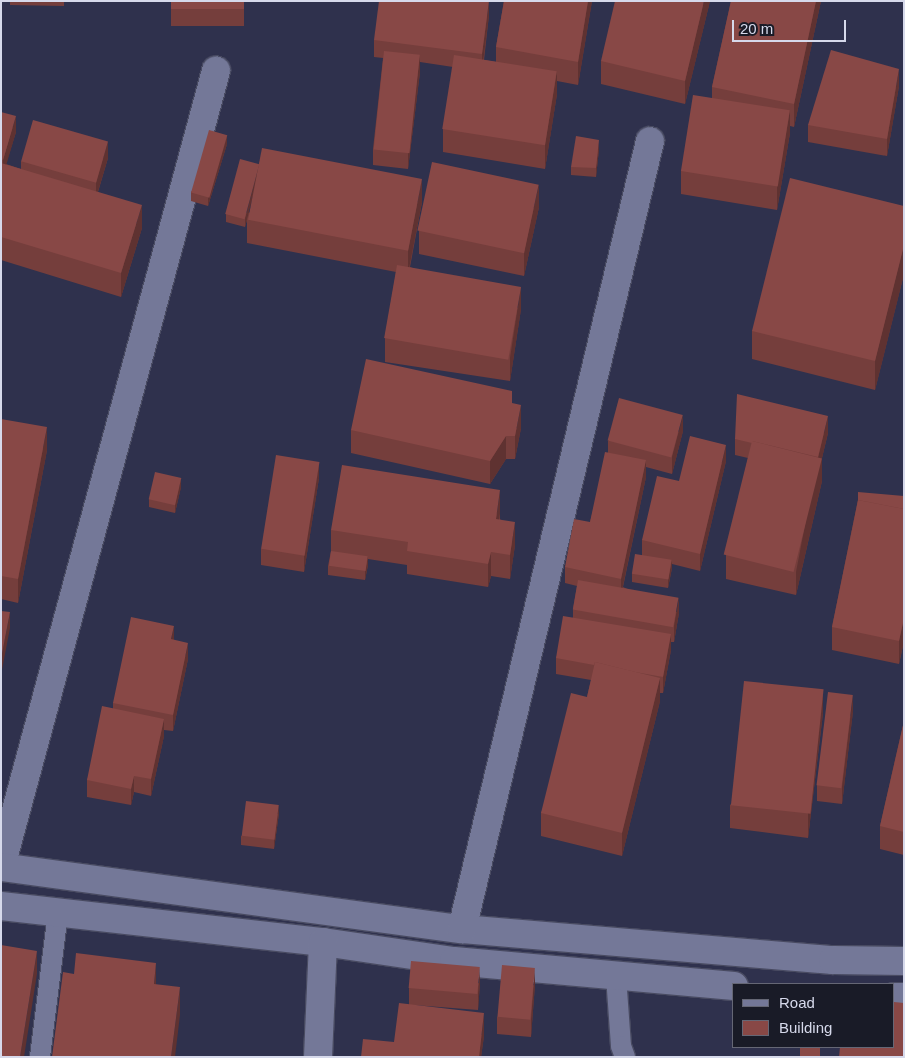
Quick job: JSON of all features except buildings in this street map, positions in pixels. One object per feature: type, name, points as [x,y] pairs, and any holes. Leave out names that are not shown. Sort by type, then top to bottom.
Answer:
[{"type":"street","points":[[216,71],[1,866],[462,929],[832,960],[904,961]]},
{"type":"street","points":[[462,929],[650,141]]},
{"type":"street","points":[[1,906],[323,942],[454,962],[732,986]]},
{"type":"street","points":[[318,1057],[323,942]]},
{"type":"lane","points":[[40,1057],[58,912]]},
{"type":"lane","points":[[616,976],[621,1046],[625,1057]]}]
